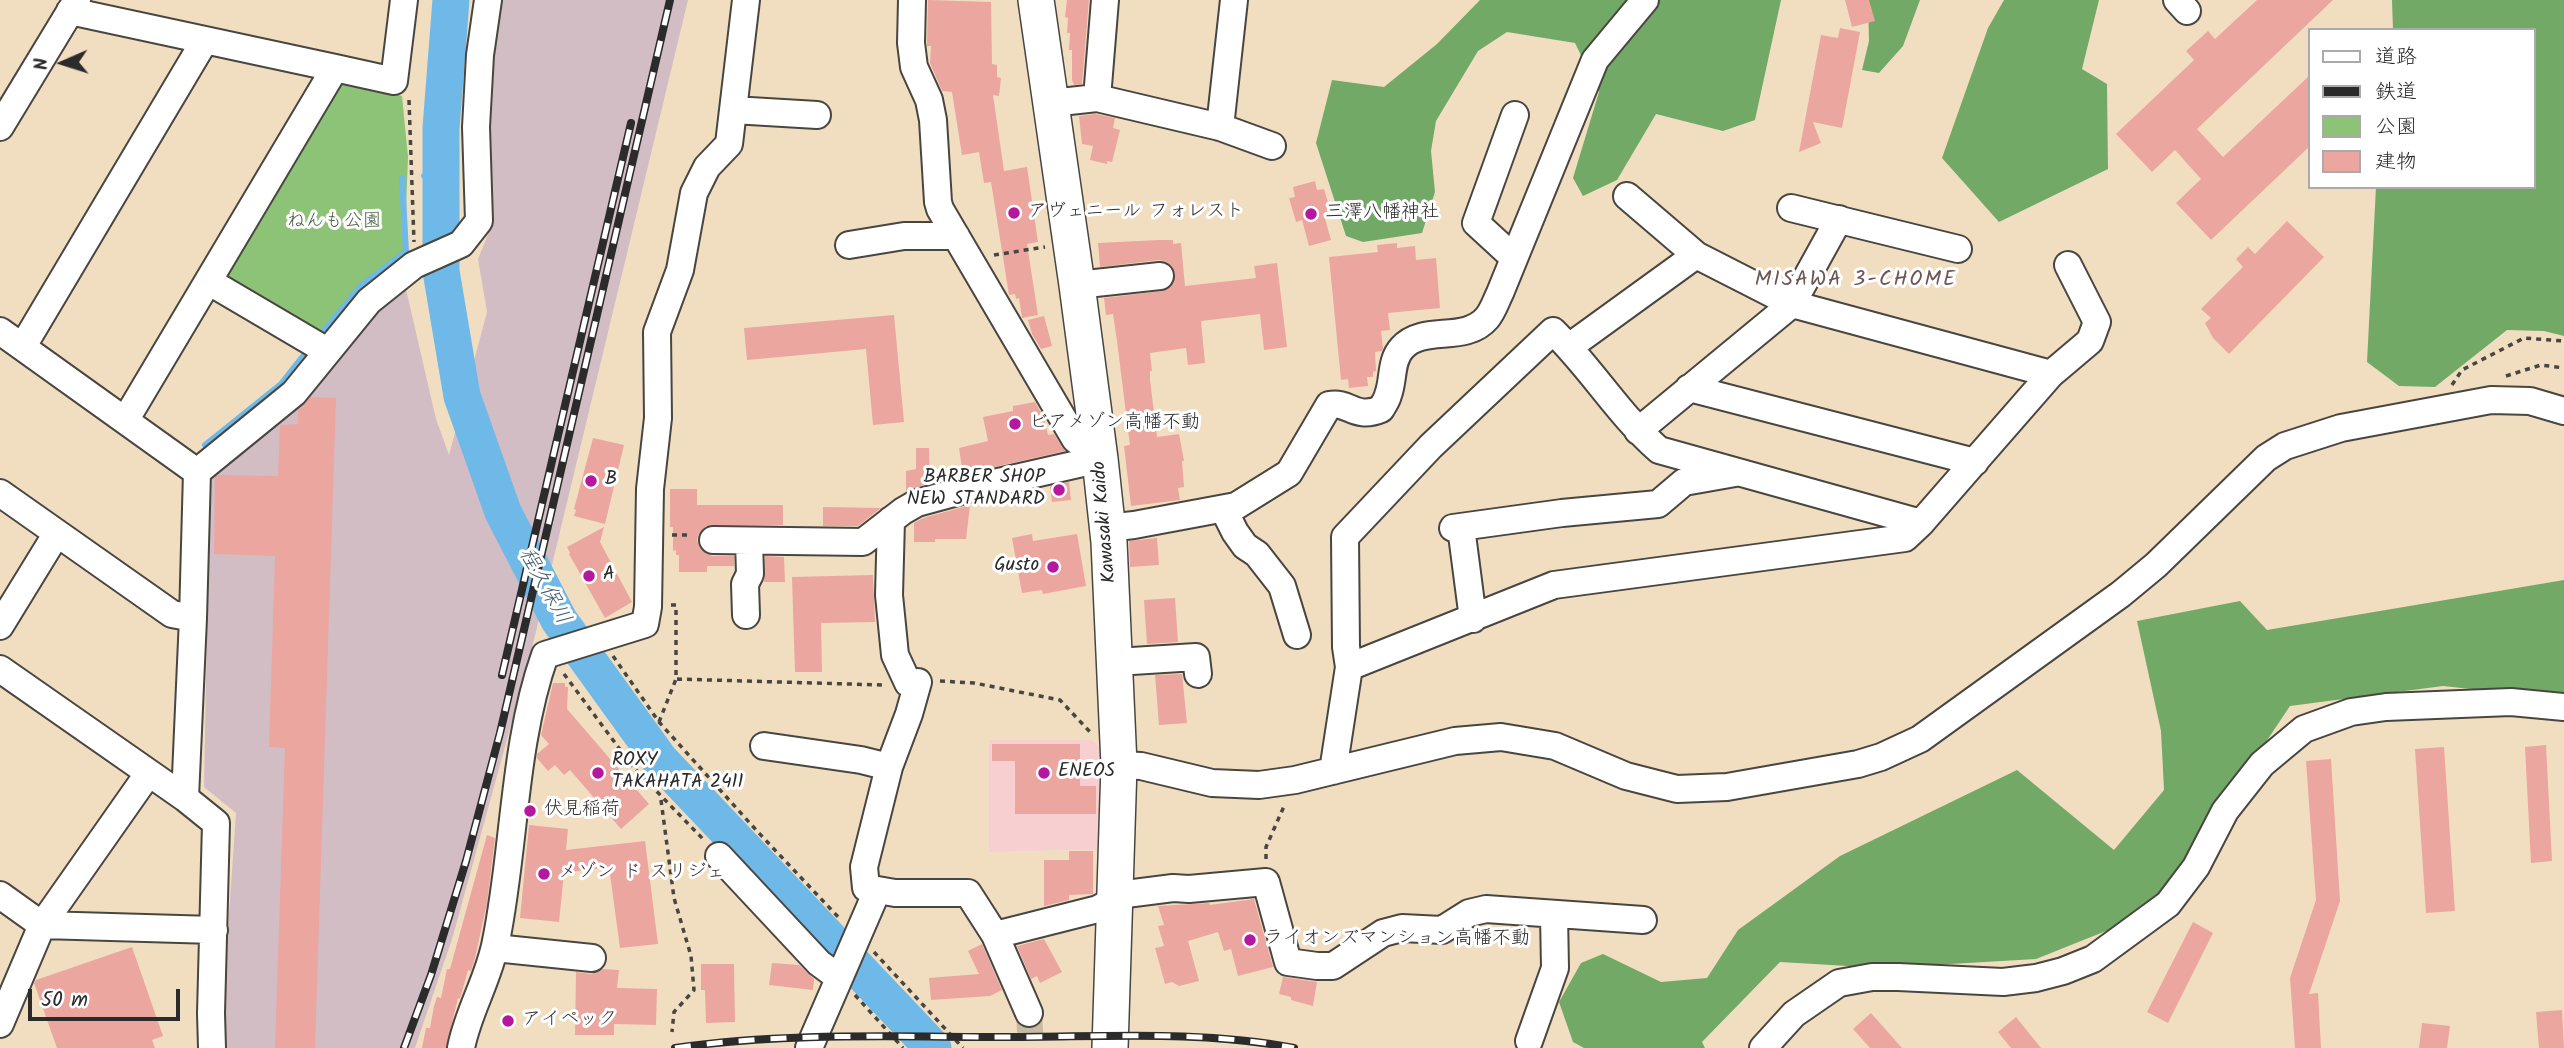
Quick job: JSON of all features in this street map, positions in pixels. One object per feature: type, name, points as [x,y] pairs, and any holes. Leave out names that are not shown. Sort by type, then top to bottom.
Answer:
[{"type":"main road","name":"Kawasaki Kaido","points":[[1036,0],[1101,459],[1108,528],[1119,765],[1110,1048]]},
{"type":"street","points":[[0,127],[73,6],[205,40],[394,81],[404,0]]},
{"type":"street","points":[[185,798],[194,618],[197,472],[294,393],[369,301],[419,264],[461,244],[479,221],[477,103],[480,55],[488,0]]},
{"type":"street","points":[[461,1048],[473,1006],[485,981],[495,948],[514,806],[536,679],[545,655],[645,624],[648,607],[650,489],[659,418],[657,332],[680,271],[694,193],[707,167],[729,144],[746,0]]},
{"type":"street","points":[[912,0],[911,43],[914,66],[929,100],[933,120],[940,209],[1075,439],[1101,459]]},
{"type":"street","points":[[1097,98],[1105,0]]},
{"type":"street","points":[[1220,127],[1234,0]]},
{"type":"street","points":[[1108,528],[1236,506],[1289,473],[1329,405],[1338,404],[1356,413],[1369,414],[1381,409],[1388,395],[1394,362],[1402,347],[1420,337],[1476,328],[1488,317],[1595,60],[1645,0]]},
{"type":"street","points":[[23,346],[205,40]]},
{"type":"street","points":[[126,419],[335,68]]},
{"type":"street","points":[[1051,103],[1097,98],[1220,127],[1272,146]]},
{"type":"street","points":[[733,110],[817,115]]},
{"type":"street","points":[[1514,258],[1476,223],[1515,115]]},
{"type":"street","points":[[926,235],[938,188]]},
{"type":"street","points":[[1627,196],[1696,255],[1792,304],[2052,374]]},
{"type":"street","points":[[1791,208],[1958,250]]},
{"type":"street","points":[[1638,431],[1792,304],[1839,219]]},
{"type":"street","points":[[849,245],[926,235],[962,248]]},
{"type":"street","points":[[1569,347],[1696,255]]},
{"type":"street","points":[[1349,667],[1554,585],[1905,538],[2052,374],[2090,341],[2097,322],[2068,265]]},
{"type":"street","points":[[1077,285],[1160,276]]},
{"type":"street","points":[[208,281],[327,351]]},
{"type":"street","points":[[0,331],[197,472]]},
{"type":"street","points":[[1333,771],[1349,667],[1346,647],[1345,537],[1432,446],[1553,331],[1638,431],[1659,450],[1921,523]]},
{"type":"street","points":[[1689,388],[1975,462]]},
{"type":"street","points":[[1119,765],[1141,766],[1196,781],[1223,785],[1259,785],[1295,780],[1455,741],[1483,737],[1525,740],[1555,746],[1626,776],[1677,789],[1740,785],[1858,764],[1881,757],[1927,734],[2121,594],[2156,565],[2274,452],[2298,441],[2341,428],[2491,400],[2530,401],[2564,411]]},
{"type":"street","points":[[713,540],[863,542],[909,506],[917,503],[1101,459]]},
{"type":"street","points":[[1473,619],[1457,528],[1562,513],[1658,504],[1684,482],[1744,472]]},
{"type":"street","points":[[0,493],[172,614],[194,618]]},
{"type":"street","points":[[1224,510],[1235,532],[1245,545],[1257,554],[1282,586],[1297,635]]},
{"type":"street","points":[[891,520],[889,595],[895,655],[913,682],[909,713],[888,767],[864,867],[866,888],[895,893],[968,893],[995,935],[1029,1013]]},
{"type":"street","points":[[0,626],[57,533]]},
{"type":"street","points":[[746,615],[745,584],[750,574],[749,541]]},
{"type":"street","points":[[1116,662],[1196,657],[1198,674]]},
{"type":"street","points":[[0,669],[185,798],[216,823],[212,1048]]},
{"type":"street","points":[[1763,1048],[1794,1014],[1839,983],[1898,977],[2003,982],[2063,971],[2093,959],[2168,904],[2196,867],[2225,811],[2262,764],[2304,729],[2351,712],[2386,707],[2511,702],[2564,707]]},
{"type":"street","points":[[764,746],[861,760],[888,767]]},
{"type":"street","points":[[0,1024],[42,925],[148,774]]},
{"type":"street","points":[[719,856],[819,962],[838,977]]},
{"type":"street","points":[[995,935],[1098,909],[1126,894],[1266,882],[1288,962],[1317,966],[1333,966],[1383,933],[1402,928],[1442,930],[1469,913],[1486,909],[1643,920]]},
{"type":"street","points":[[809,1048],[877,891]]},
{"type":"street","points":[[0,895],[42,925],[214,930]]},
{"type":"street","points":[[1529,1041],[1555,968],[1554,915]]},
{"type":"street","points":[[495,948],[592,958]]},
{"type":"path","points":[[409,96],[419,264]]},
{"type":"path","points":[[962,248],[1045,247]]},
{"type":"path","points":[[2432,412],[2462,370],[2524,338],[2564,341]]},
{"type":"path","points":[[649,535],[712,535],[713,540]]},
{"type":"path","points":[[648,607],[676,605],[676,679],[659,722]]},
{"type":"path","points":[[599,637],[659,722],[757,831],[963,1048]]},
{"type":"path","points":[[553,653],[606,733],[661,797],[719,856]]},
{"type":"path","points":[[676,679],[873,686],[913,682],[974,683],[1060,700],[1096,738]]},
{"type":"path","points":[[1266,882],[1266,847],[1295,780]]},
{"type":"path","points":[[661,797],[674,898],[691,956],[694,990],[674,1012],[672,1032]]},
{"type":"path","points":[[838,977],[903,1048]]},
{"type":"shaded area","points":[[498,0],[688,0],[531,652],[453,936],[415,1048],[225,1048],[222,1016],[236,813],[204,787],[210,471],[356,325],[405,285],[436,419],[449,455],[487,312],[478,259],[489,232],[491,180],[486,148],[488,68]]},
{"type":"shaded area","name":"ENEOS","points":[[989,740],[1091,740],[1100,747],[1097,849],[989,852]]},
{"type":"green space","points":[[1480,0],[1781,0],[1755,120],[1723,131],[1656,114],[1617,180],[1583,196],[1573,178],[1599,92],[1575,43],[1507,32],[1478,51],[1436,121],[1431,151],[1435,192],[1422,233],[1363,242],[1346,236],[1316,143],[1332,80],[1384,87],[1437,44]]},
{"type":"green space","points":[[1868,0],[1920,0],[1903,46],[1879,73],[1862,70],[1869,41]]},
{"type":"green space","points":[[2004,0],[2099,0],[2082,69],[2107,84],[2108,169],[1999,222],[1942,158],[1988,28]]},
{"type":"green space","points":[[2392,0],[2564,0],[2564,336],[2544,331],[2507,330],[2435,387],[2399,386],[2367,362],[2376,189],[2536,189],[2536,28],[2393,28]]},
{"type":"green space","name":"ねんも公園","points":[[355,83],[402,96],[408,157],[404,261],[324,338],[227,277],[226,263],[335,85]]},
{"type":"green space","points":[[2564,580],[2564,699],[2443,686],[2290,706],[2173,881],[2121,925],[2036,959],[1882,968],[1780,962],[1702,1042],[1705,1048],[1584,1048],[1573,1042],[1559,1002],[1581,963],[1603,954],[1661,982],[1707,978],[1738,930],[1840,856],[2017,770],[2114,850],[2164,790],[2161,731],[2137,621],[2240,601],[2267,630]]},
{"type":"building","points":[[928,0],[991,2],[992,64],[997,65],[997,77],[1001,78],[999,96],[993,95],[1004,171],[1027,167],[1038,242],[1027,244],[1038,315],[1022,318],[1019,298],[1016,299],[1015,294],[1009,295],[991,182],[984,183],[979,152],[962,155],[952,92],[942,91],[930,63],[931,46],[927,46]]},
{"type":"building","points":[[1067,0],[1089,0],[1082,84],[1074,85],[1072,80],[1072,50],[1069,50],[1070,33],[1067,33],[1068,18],[1065,17]]},
{"type":"building","points":[[1845,0],[1869,0],[1875,21],[1852,27]]},
{"type":"building","points":[[2257,0],[2333,0],[2197,129],[2223,157],[2308,77],[2308,148],[2211,240],[2176,203],[2201,179],[2175,150],[2152,172],[2116,134],[2194,60],[2186,51],[2208,31],[2215,39]]},
{"type":"building","points":[[1840,28],[1860,32],[1842,128],[1813,122],[1821,143],[1799,152],[1821,35],[1838,38]]},
{"type":"building","points":[[1096,114],[1115,118],[1113,128],[1120,130],[1112,162],[1107,161],[1107,164],[1090,160],[1093,146],[1082,144],[1079,116]]},
{"type":"building","name":"三澤八幡神社","points":[[1315,181],[1317,190],[1324,189],[1331,213],[1324,215],[1331,240],[1309,246],[1302,220],[1296,222],[1289,198],[1295,197],[1293,187]]},
{"type":"building","points":[[2287,221],[2324,257],[2229,354],[2213,338],[2205,323],[2211,318],[2201,309],[2243,267],[2236,259],[2248,247],[2255,254]]},
{"type":"building","points":[[1159,240],[1181,243],[1185,286],[1256,278],[1254,266],[1277,263],[1287,347],[1264,350],[1260,314],[1201,321],[1205,363],[1188,365],[1186,348],[1150,353],[1150,380],[1157,437],[1179,434],[1184,461],[1184,487],[1178,488],[1180,500],[1131,506],[1124,446],[1130,445],[1117,341],[1113,314],[1106,315],[1104,298],[1162,291],[1174,283],[1175,274],[1167,262],[1159,260],[1100,267],[1098,243]]},
{"type":"building","points":[[1397,243],[1397,248],[1415,246],[1416,260],[1436,258],[1440,308],[1388,313],[1390,330],[1381,331],[1383,349],[1375,352],[1376,371],[1373,372],[1373,377],[1367,377],[1368,386],[1349,388],[1348,379],[1341,380],[1329,257],[1378,252],[1377,245]]},
{"type":"building","points":[[894,315],[904,422],[873,425],[866,349],[747,360],[744,328]]},
{"type":"building","points":[[1044,316],[1052,346],[1041,349],[1028,320]]},
{"type":"building","points":[[311,397],[336,398],[315,1048],[275,1048],[285,748],[269,747],[275,556],[214,554],[215,477],[278,476],[280,425],[298,424],[298,410]]},
{"type":"building","points":[[1035,402],[1044,418],[1048,435],[1054,434],[1065,451],[963,474],[959,448],[988,441],[983,417],[1013,411],[1013,406]]},
{"type":"building","name":"B","points":[[593,438],[624,445],[605,524],[574,516]]},
{"type":"building","points":[[916,448],[929,448],[930,483],[906,491],[906,471],[916,469]]},
{"type":"building","points":[[1069,482],[1071,500],[1052,502],[1050,486]]},
{"type":"building","points":[[670,489],[697,489],[697,505],[783,505],[783,525],[706,526],[699,533],[697,540],[700,548],[712,556],[734,556],[734,566],[707,566],[707,572],[679,572],[679,555],[676,555],[676,550],[673,551],[673,527],[670,527]]},
{"type":"building","points":[[970,505],[966,539],[914,542],[914,523]]},
{"type":"building","points":[[823,507],[881,508],[858,526],[823,526]]},
{"type":"building","name":"A","points":[[604,527],[600,542],[632,602],[605,618],[567,547]]},
{"type":"building","points":[[1032,534],[1033,541],[1077,534],[1086,586],[1043,594],[1042,590],[1022,593],[1012,538]]},
{"type":"building","points":[[1157,538],[1159,565],[1130,567],[1129,541]]},
{"type":"building","points":[[765,556],[784,557],[785,582],[764,582]]},
{"type":"building","points":[[873,575],[875,622],[821,623],[822,672],[795,672],[792,577]]},
{"type":"building","points":[[1175,598],[1178,642],[1147,644],[1144,600]]},
{"type":"building","points":[[1182,674],[1187,723],[1159,725],[1155,675]]},
{"type":"building","name":"ROXY TAKAHATA 2411","points":[[553,683],[565,683],[565,687],[568,687],[567,709],[649,804],[621,829],[570,770],[564,775],[555,765],[548,771],[537,758],[537,754],[549,744],[541,735]]},
{"type":"building","points":[[992,744],[1080,744],[1080,786],[1096,786],[1096,814],[1015,814],[1015,761],[992,761]]},
{"type":"building","points":[[2546,745],[2552,861],[2531,863],[2525,747]]},
{"type":"building","points":[[2444,747],[2455,911],[2426,913],[2415,749]]},
{"type":"building","points":[[2331,759],[2340,901],[2309,994],[2318,993],[2321,1048],[2295,1048],[2290,978],[2316,900],[2306,761]]},
{"type":"building","points":[[529,825],[568,829],[566,850],[645,841],[658,944],[620,948],[609,867],[564,873],[559,922],[520,918]]},
{"type":"building","points":[[487,835],[495,838],[487,903],[475,958],[471,971],[468,970],[460,999],[458,998],[446,1048],[422,1048],[426,1028],[430,1028],[437,997],[441,998],[447,969],[450,969]]},
{"type":"building","points":[[1069,851],[1093,851],[1093,894],[1069,895],[1069,900],[1044,906],[1044,860],[1069,860]]},
{"type":"building","name":"ライオンズマンション高幡不動","points":[[1254,899],[1273,967],[1238,976],[1231,949],[1224,951],[1218,932],[1188,941],[1199,981],[1179,986],[1172,982],[1165,984],[1155,948],[1164,946],[1158,926],[1164,925],[1158,906],[1210,905]]},
{"type":"building","points":[[2193,922],[2213,933],[2168,1023],[2147,1012]]},
{"type":"building","points":[[1044,939],[1062,972],[1040,983],[1037,976],[1031,979],[1017,946]]},
{"type":"building","points":[[982,944],[1002,990],[990,996],[931,1000],[929,978],[979,974],[968,951]]},
{"type":"building","points":[[132,947],[163,1036],[152,1040],[155,1048],[57,1048],[34,983],[36,980]]},
{"type":"building","points":[[772,963],[799,965],[814,979],[813,990],[769,985]]},
{"type":"building","points":[[701,964],[734,964],[735,1022],[706,1023],[705,990],[701,990]]},
{"type":"building","points":[[603,969],[619,970],[617,988],[657,989],[656,1025],[614,1024],[614,1035],[575,1035],[576,972],[591,974]]},
{"type":"building","points":[[1283,977],[1317,982],[1313,1006],[1279,994]]},
{"type":"building","points":[[2562,1010],[2564,1048],[2539,1048],[2536,1012]]},
{"type":"building","points":[[1871,1013],[1902,1048],[1870,1048],[1853,1029]]},
{"type":"building","points":[[2016,1017],[2041,1048],[2011,1048],[1998,1032]]},
{"type":"building","points":[[2422,1023],[2450,1026],[2447,1048],[2419,1048]]},
{"type":"waterway","name":"程久保川","points":[[451,0],[441,128],[441,271],[462,396],[503,512],[559,620],[660,760],[933,1048]]},
{"type":"waterway","points":[[424,176],[441,174]]},
{"type":"waterway","points":[[321,335],[361,286],[406,252],[402,178]]},
{"type":"waterway","points":[[205,445],[281,384],[307,351]]},
{"type":"tunnel","points":[[1029,1013],[1031,1048]]},
{"type":"railway","points":[[404,1048],[431,975],[466,861],[500,733],[670,0]]},
{"type":"railway","points":[[502,675],[631,123]]},
{"type":"railway","points":[[675,1048],[799,1037],[883,1036],[1188,1037],[1259,1042],[1294,1048]]},
{"type":"place","name":"アヴェニール フォレスト","points":[[1014,213]]},
{"type":"place","name":"三澤八幡神社","points":[[1311,214]]},
{"type":"place","name":"ビアメゾン高幡不動","points":[[1015,424]]},
{"type":"place","name":"B","points":[[591,481]]},
{"type":"place","name":"BARBER SHOP NEW STANDARD","points":[[1059,490]]},
{"type":"place","name":"Gusto","points":[[1053,567]]},
{"type":"place","name":"A","points":[[589,576]]},
{"type":"place","name":"ROXY TAKAHATA 2411","points":[[598,773]]},
{"type":"place","name":"ENEOS","points":[[1044,773]]},
{"type":"place","name":"伏見稲荷","points":[[530,811]]},
{"type":"place","name":"メゾン ド スリジェ","points":[[544,874]]},
{"type":"place","name":"ライオンズマンション高幡不動","points":[[1250,940]]},
{"type":"place","name":"アイペック","points":[[508,1021]]},
{"type":"district","name":"MISAWA 3-CHOME","points":[[1856,281]]}]
